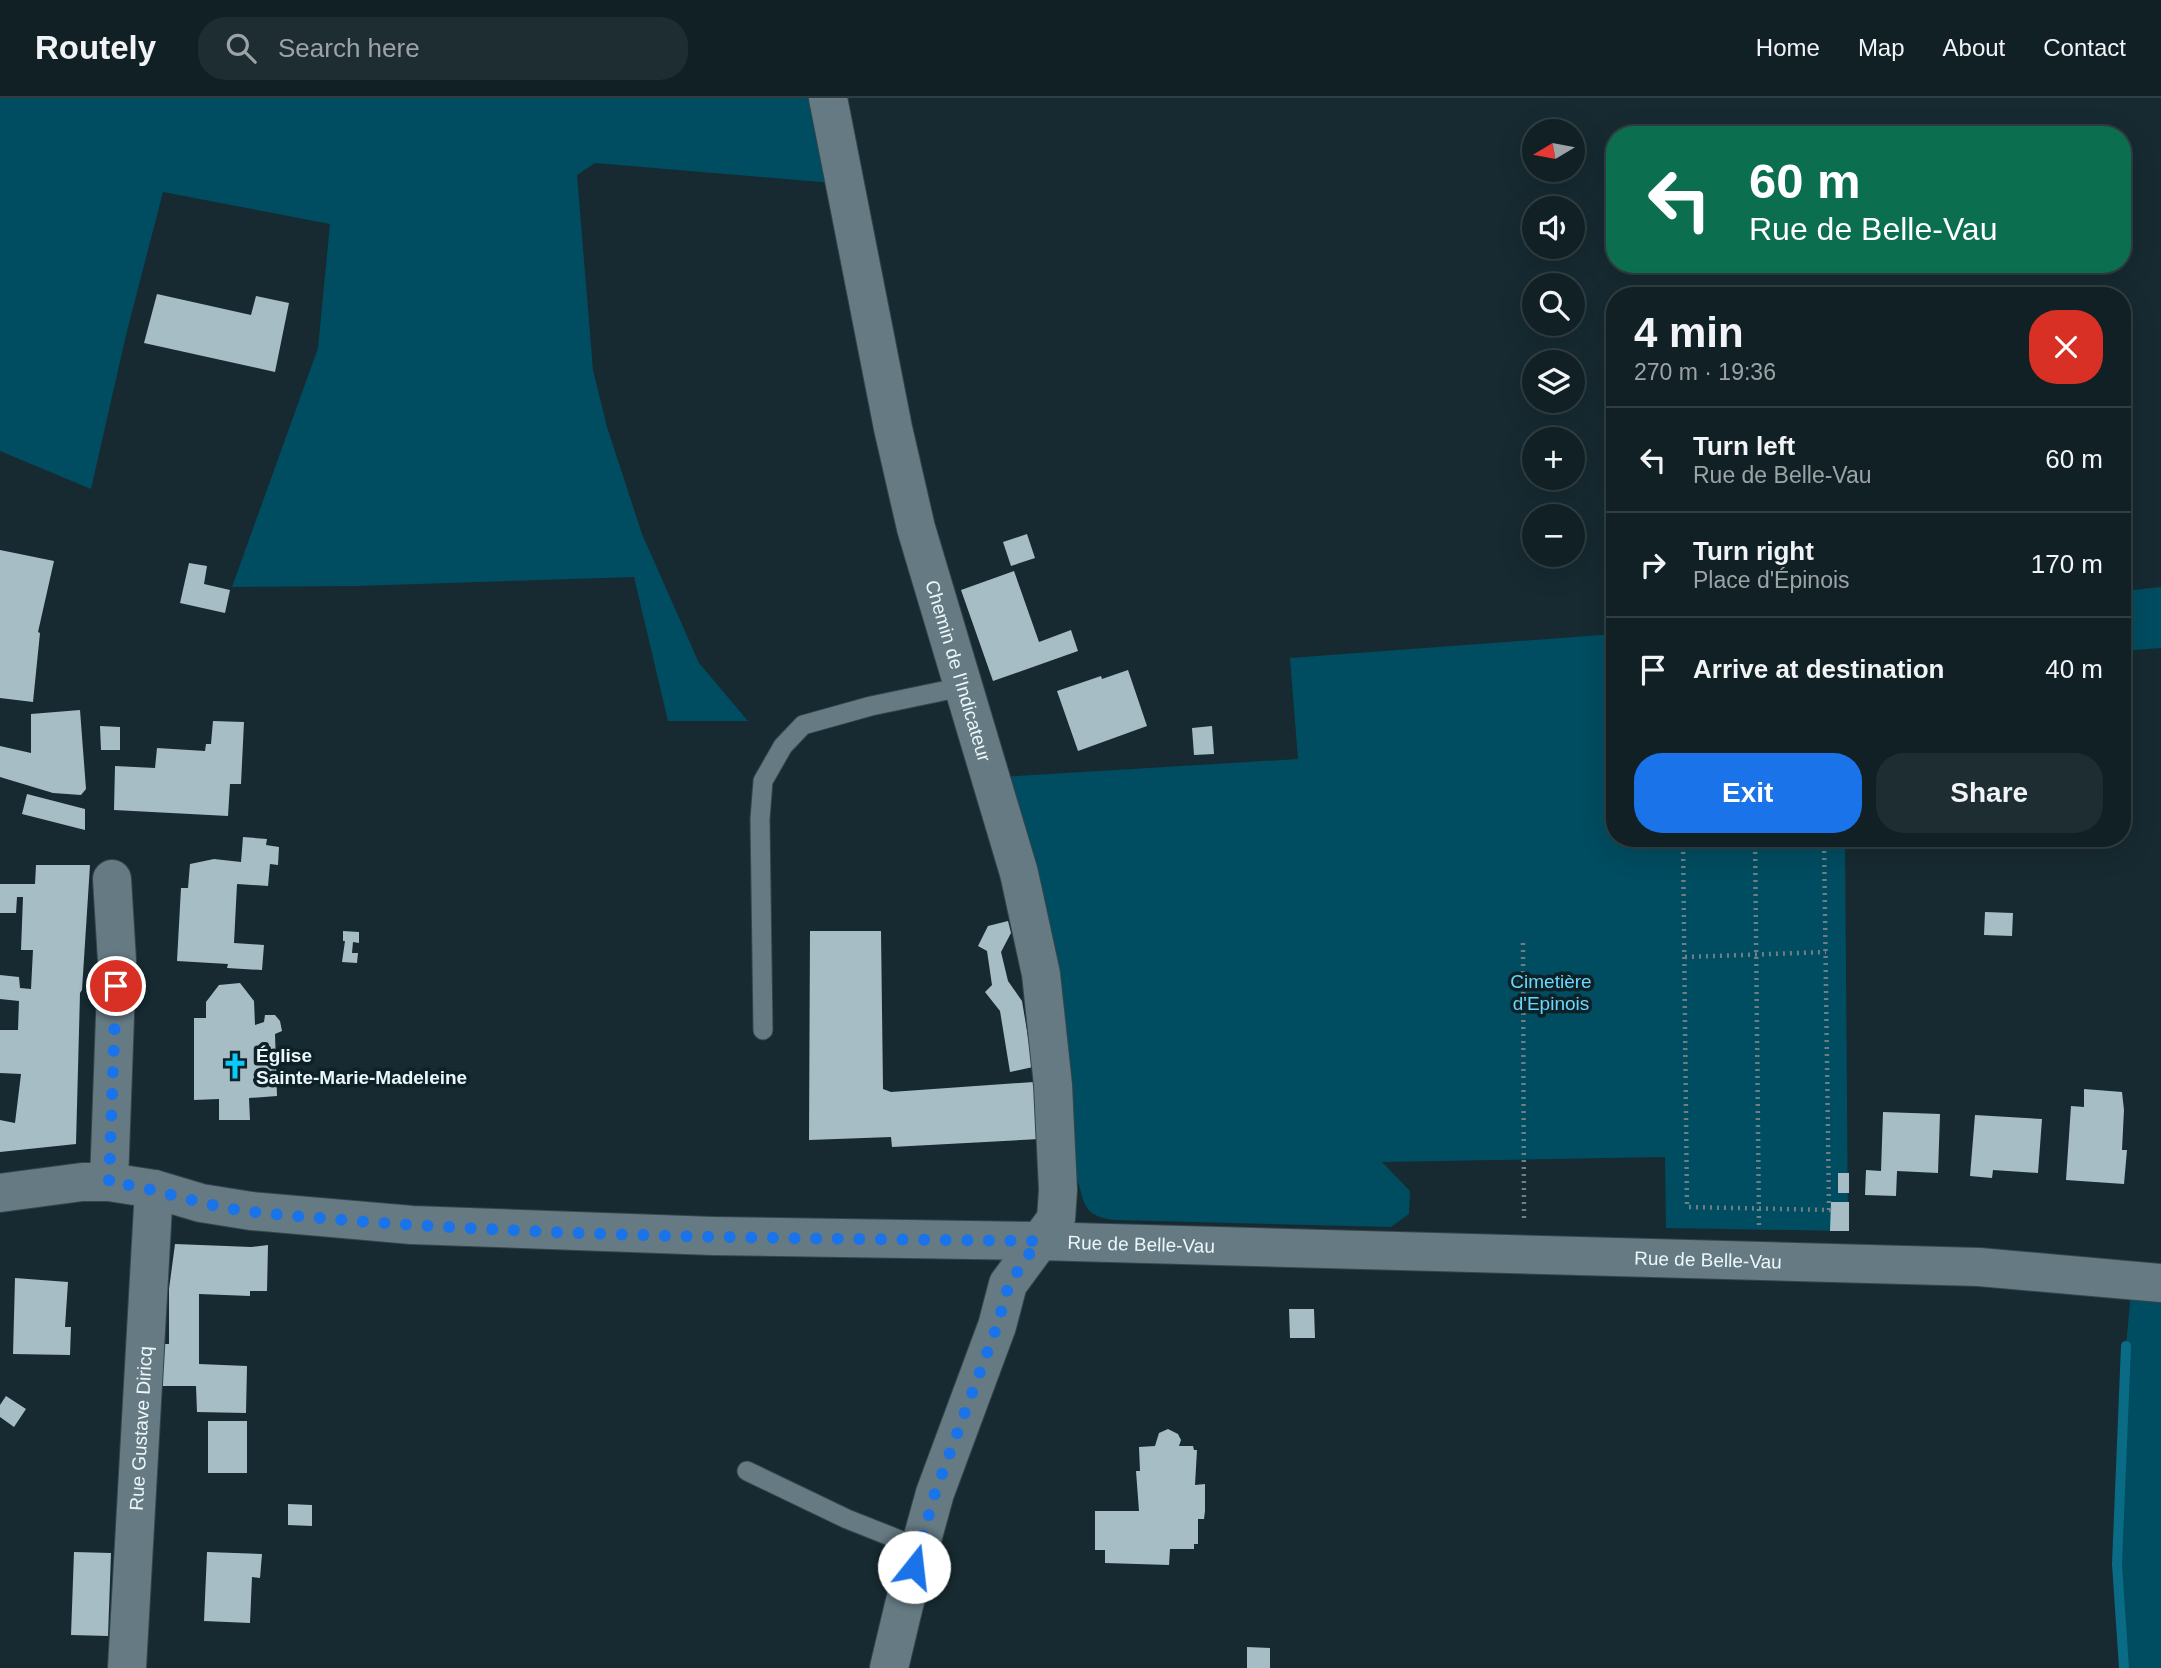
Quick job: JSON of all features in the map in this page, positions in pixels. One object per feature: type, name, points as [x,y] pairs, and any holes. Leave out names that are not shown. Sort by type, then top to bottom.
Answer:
[{"type":"street","name":"Chemin de l'Indicateur","points":[[828,98],[896,441],[916,528],[1018,873],[1041,974],[1054,1085],[1058,1190],[1056,1219],[1009,1284],[997,1326],[944,1467],[889,1668]]},
{"type":"street","points":[[109,1182],[117,961],[112,879]]},
{"type":"street","name":"Rue de Belle-Vau","points":[[0,1193],[82,1182],[109,1182],[154,1189],[201,1203],[251,1211],[412,1225],[713,1237],[1038,1241],[1979,1267],[2161,1283]]},
{"type":"street","name":"Rue Gustave Diricq","points":[[127,1668],[154,1189]]},
{"type":"lane","points":[[763,1030],[760,819],[764,781],[783,746],[803,726],[872,706],[962,687]]},
{"type":"lane","points":[[747,1471],[847,1519],[920,1548]]},
{"type":"path","points":[[1683,847],[1687,1207],[1829,1210],[1824,847]]},
{"type":"path","points":[[1755,847],[1759,1261]]},
{"type":"path","points":[[1523,943],[1525,1253]]},
{"type":"path","points":[[1685,957],[1826,953]]},
{"type":"green space","points":[[0,98],[815,98],[833,183],[595,163],[577,175],[593,370],[607,427],[642,534],[699,663],[748,721],[668,721],[634,577],[232,587],[318,348],[330,224],[163,192],[126,335],[91,489],[0,451]]},
{"type":"green space","points":[[2161,587],[2161,648],[2131,650],[2131,590]]},
{"type":"green space","name":"Cimetière d'Epinois","points":[[1606,635],[1606,847],[1845,847],[1848,1231],[1666,1228],[1665,1157],[1382,1162],[1410,1191],[1409,1214],[1391,1227],[1115,1220],[1102,1217],[1087,1208],[1070,1166],[1000,777],[1298,759],[1290,658]]},
{"type":"green space","points":[[2131,1292],[2161,1295],[2161,1668],[2124,1668],[2117,1564],[2126,1346]]},
{"type":"building","points":[[157,294],[251,315],[256,296],[289,303],[275,372],[144,343]]},
{"type":"building","points":[[1027,534],[1035,558],[1011,566],[1003,542]]},
{"type":"building","points":[[0,550],[54,561],[38,632],[33,702],[0,698]]},
{"type":"building","points":[[189,563],[207,566],[204,584],[230,590],[225,613],[180,603]]},
{"type":"building","points":[[1014,571],[1039,642],[1071,630],[1078,651],[993,681],[961,590]]},
{"type":"building","points":[[1128,670],[1147,726],[1078,751],[1057,691]]},
{"type":"building","points":[[80,710],[86,789],[81,795],[53,793],[0,777],[0,746],[31,753],[31,714]]},
{"type":"building","points":[[213,721],[244,722],[241,784],[230,784],[228,816],[114,810],[115,766],[155,768],[157,748],[205,751],[206,744],[211,744]]},
{"type":"building","points":[[100,726],[120,727],[120,750],[101,750]]},
{"type":"building","points":[[1212,726],[1214,754],[1194,755],[1192,728]]},
{"type":"building","points":[[27,794],[85,809],[85,830],[22,814]]},
{"type":"building","points":[[243,837],[267,839],[266,845],[279,847],[278,865],[270,864],[268,886],[237,884],[234,943],[264,945],[262,970],[227,968],[228,964],[177,961],[181,888],[188,888],[190,864],[214,859],[241,862]]},
{"type":"building","points":[[36,865],[90,865],[80,993],[76,1144],[0,1152],[0,1120],[15,1123],[21,1074],[0,1073],[0,1030],[18,1030],[19,1001],[0,999],[0,975],[19,977],[20,988],[31,989],[33,950],[21,950],[23,897],[17,897],[16,913],[0,913],[0,884],[35,884]]},
{"type":"building","points":[[1985,912],[2013,913],[2012,936],[1984,935]]},
{"type":"building","points":[[1008,921],[1011,933],[1001,952],[1008,981],[1022,1001],[1033,1067],[1010,1072],[1000,1011],[985,992],[992,985],[987,951],[978,946],[988,926]]},
{"type":"building","points":[[343,931],[359,932],[359,943],[353,942],[352,953],[358,953],[357,963],[342,962],[345,941]]},
{"type":"building","points":[[810,931],[881,931],[883,1089],[891,1092],[1034,1082],[1039,1139],[892,1147],[891,1137],[809,1140]]},
{"type":"building","name":"Église Sainte-Marie-Madeleine","points":[[240,983],[254,1001],[255,1025],[264,1022],[265,1015],[275,1015],[280,1021],[282,1031],[275,1034],[277,1096],[249,1098],[250,1120],[219,1120],[219,1099],[194,1100],[194,1018],[206,1018],[206,1002],[219,985]]},
{"type":"building","points":[[2084,1089],[2122,1092],[2122,1150],[2127,1150],[2124,1184],[2066,1180],[2071,1106],[2084,1107]]},
{"type":"building","points":[[1883,1112],[1940,1114],[1938,1173],[1897,1171],[1896,1196],[1865,1195],[1866,1170],[1881,1171]]},
{"type":"building","points":[[1975,1115],[2042,1119],[2038,1173],[1993,1170],[1992,1178],[1970,1176]]},
{"type":"building","points":[[1838,1173],[1849,1173],[1849,1193],[1838,1193]]},
{"type":"building","points":[[1831,1202],[1849,1202],[1849,1231],[1830,1231]]},
{"type":"building","points":[[175,1244],[251,1247],[268,1245],[267,1291],[250,1291],[250,1296],[199,1294],[199,1364],[247,1366],[246,1413],[197,1412],[196,1386],[160,1386],[162,1344],[169,1344],[169,1289]]},
{"type":"building","points":[[15,1278],[68,1282],[65,1327],[71,1327],[70,1355],[13,1354]]},
{"type":"building","points":[[1289,1309],[1314,1309],[1315,1338],[1290,1338]]},
{"type":"building","points":[[6,1396],[26,1409],[14,1427],[0,1417],[0,1405]]},
{"type":"building","points":[[208,1421],[247,1421],[247,1473],[208,1473]]},
{"type":"building","points":[[1168,1429],[1178,1434],[1181,1440],[1179,1446],[1193,1446],[1194,1450],[1197,1450],[1195,1485],[1205,1484],[1205,1511],[1204,1519],[1198,1519],[1198,1544],[1194,1544],[1194,1549],[1170,1549],[1169,1565],[1105,1563],[1105,1550],[1095,1550],[1095,1511],[1139,1511],[1136,1471],[1140,1471],[1139,1447],[1155,1446],[1159,1433]]},
{"type":"building","points":[[288,1504],[312,1505],[312,1526],[288,1525]]},
{"type":"building","points":[[74,1552],[111,1553],[108,1636],[71,1635]]},
{"type":"building","points":[[207,1552],[262,1554],[260,1578],[252,1577],[250,1623],[204,1621]]},
{"type":"building","points":[[1247,1647],[1270,1648],[1270,1668],[1247,1668]]},
{"type":"waterway","points":[[2124,1668],[2117,1564],[2126,1346]]},
{"type":"place","name":"Église Sainte-Marie-Madeleine","points":[[235,1066]]},
{"type":"route","points":[[116,986],[109,1182],[135,1185],[201,1203],[251,1211],[412,1225],[713,1237],[1038,1241],[1009,1284],[997,1326],[935,1493],[914,1567]]}]
